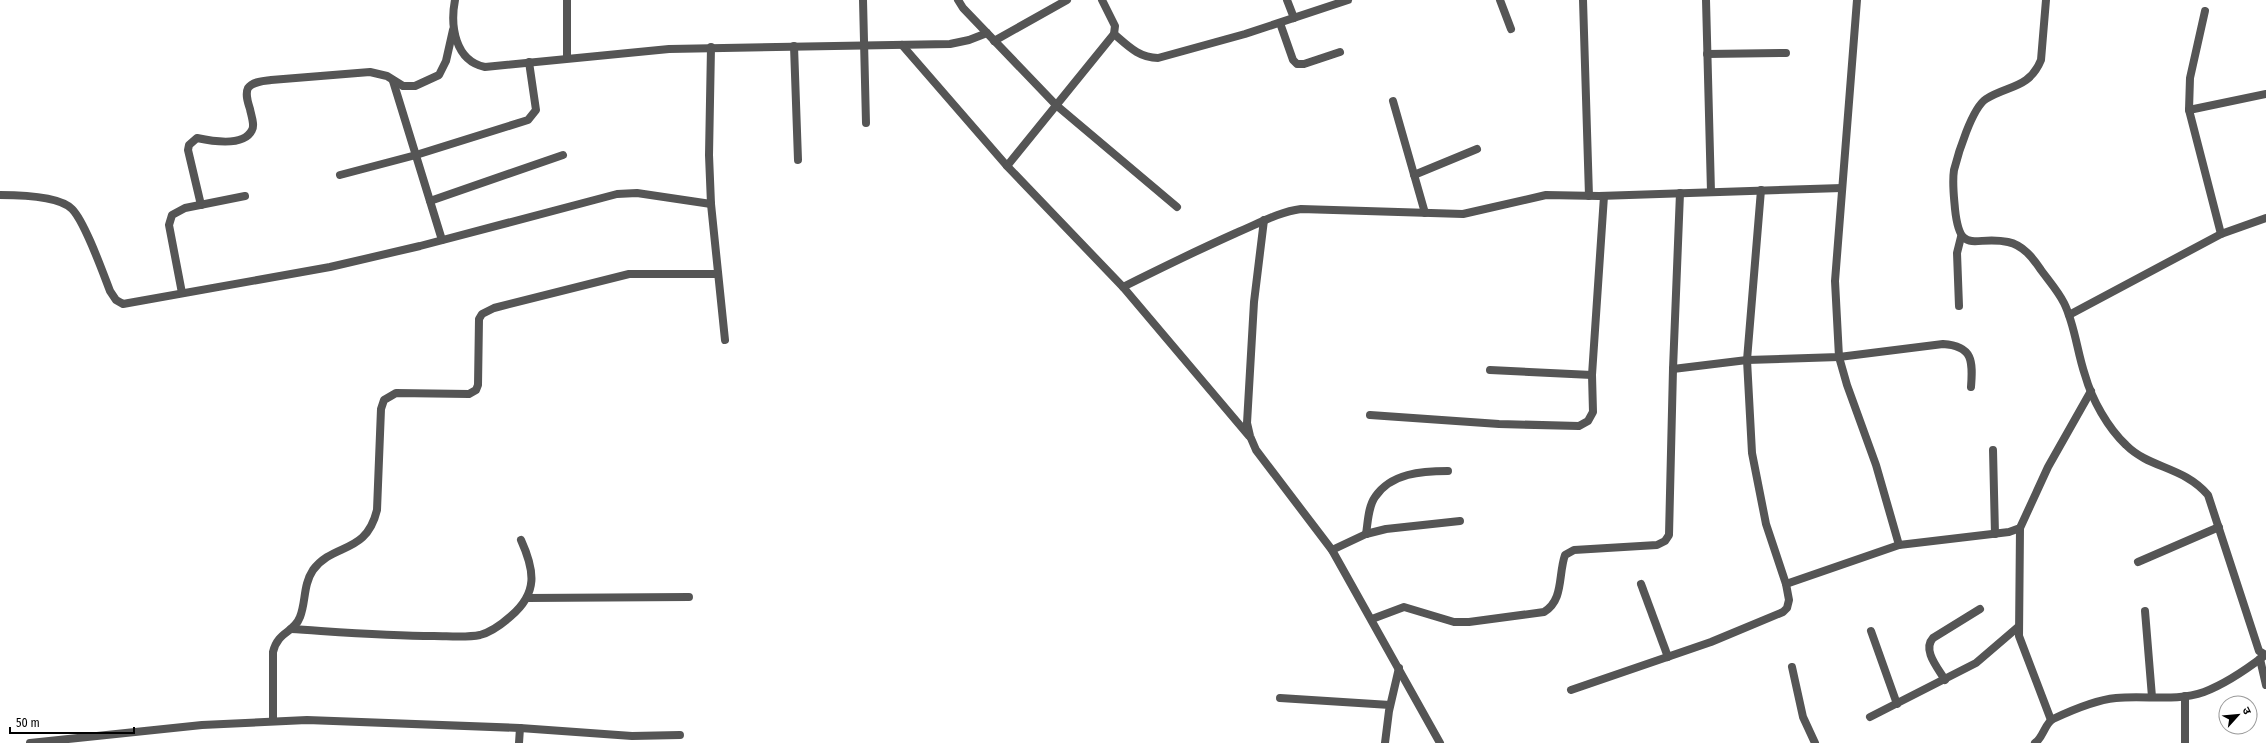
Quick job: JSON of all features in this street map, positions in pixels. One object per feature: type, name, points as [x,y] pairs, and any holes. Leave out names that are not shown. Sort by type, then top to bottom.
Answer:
[{"type":"street","points":[[201,205],[188,150],[189,144],[197,138],[226,142],[247,136],[252,130],[253,123],[247,91],[255,83],[370,72],[387,76],[393,81],[409,87],[432,80],[439,75],[446,61],[454,27],[455,0]]},
{"type":"street","points":[[566,0],[567,58]]},
{"type":"street","points":[[863,0],[866,123]]},
{"type":"street","points":[[958,0],[963,8],[1056,105],[1177,207]]},
{"type":"street","points":[[994,41],[1067,0]]},
{"type":"street","points":[[1007,166],[1114,34],[1114,26],[1102,0]]},
{"type":"street","points":[[1288,0],[1294,18]]},
{"type":"street","points":[[1114,34],[1137,54],[1146,58],[1158,58],[1280,23],[1348,0]]},
{"type":"street","points":[[1500,0],[1511,29]]},
{"type":"street","points":[[1583,0],[1589,196]]},
{"type":"street","points":[[1706,0],[1711,192]]},
{"type":"street","points":[[1857,0],[1835,281],[1839,357],[1847,385],[1876,465],[1899,545]]},
{"type":"street","points":[[2046,0],[2041,60],[2037,69],[2031,77],[2020,85],[1985,99],[1976,110],[1970,122],[1954,169],[1953,180],[1958,230],[1962,237],[1970,241],[2008,242],[2020,246],[2031,255],[2058,293],[2068,315],[2085,376],[2102,413],[2126,445],[2137,454],[2185,475],[2200,486],[2208,495],[2259,651],[2263,657],[2266,685]]},
{"type":"street","points":[[2205,11],[2190,78],[2189,110],[2221,234]]},
{"type":"street","points":[[1280,23],[1292,60],[1297,64],[1304,64],[1340,52]]},
{"type":"street","points":[[454,27],[461,52],[468,61],[485,67],[620,52],[711,47],[865,46],[959,43],[987,33]]},
{"type":"street","points":[[902,45],[1007,166],[1124,287],[1250,436],[1267,465],[1332,550],[1372,619],[1440,743]]},
{"type":"street","points":[[794,46],[798,160]]},
{"type":"street","points":[[711,47],[709,155],[711,204],[725,340]]},
{"type":"street","points":[[1707,54],[1786,53]]},
{"type":"street","points":[[340,175],[416,156],[528,120],[536,110],[529,62]]},
{"type":"street","points":[[393,81],[442,240]]},
{"type":"street","points":[[2189,110],[2266,94]]},
{"type":"street","points":[[1393,102],[1425,213]]},
{"type":"street","points":[[1414,175],[1477,150]]},
{"type":"street","points":[[430,201],[563,155]]},
{"type":"street","points":[[1124,287],[1194,251],[1264,220],[1287,211],[1301,209],[1463,214],[1546,195],[1604,196],[1842,188]]},
{"type":"street","points":[[1571,690],[1711,642],[1782,612],[1787,608],[1789,600],[1786,584],[1766,524],[1752,453],[1747,360],[1762,190]]},
{"type":"street","points":[[0,195],[49,200],[62,203],[72,209],[84,230],[110,291],[116,300],[123,304],[330,267],[442,240],[617,194],[637,193],[711,204]]},
{"type":"street","points":[[1372,619],[1404,607],[1454,622],[1469,622],[1544,612],[1553,607],[1558,598],[1562,564],[1565,555],[1574,550],[1657,545],[1665,542],[1669,535],[1673,369],[1680,193]]},
{"type":"street","points":[[182,293],[170,219],[177,210],[245,196]]},
{"type":"street","points":[[1370,415],[1499,424],[1579,426],[1588,421],[1593,412],[1592,375],[1604,196]]},
{"type":"street","points":[[2068,315],[2221,234],[2266,218]]},
{"type":"street","points":[[1250,436],[1247,423],[1254,302],[1264,220]]},
{"type":"street","points":[[1959,306],[1957,253],[1962,237]]},
{"type":"street","points":[[273,721],[273,652],[275,643],[300,617],[306,584],[313,570],[324,560],[366,535],[374,524],[377,510],[381,409],[384,400],[396,393],[469,394],[476,390],[478,385],[478,325],[482,314],[494,308],[629,274],[718,274]]},
{"type":"street","points":[[1673,369],[1747,360],[1839,357],[1943,344],[1955,345],[1963,348],[1970,357],[1972,369],[1971,387]]},
{"type":"street","points":[[1490,370],[1592,375]]},
{"type":"street","points":[[2051,720],[2023,647],[2018,627],[2020,528],[2048,467],[2091,391]]},
{"type":"street","points":[[1993,450],[1995,534]]},
{"type":"street","points":[[1366,534],[1370,508],[1375,497],[1386,487],[1406,475],[1421,472],[1448,470]]},
{"type":"street","points":[[1332,550],[1366,534],[1386,529],[1460,521]]},
{"type":"street","points":[[2138,562],[2219,527]]},
{"type":"street","points":[[1786,584],[1899,545],[1995,534],[2020,528]]},
{"type":"street","points":[[291,628],[406,636],[479,635],[505,621],[517,611],[527,598],[532,584],[531,570],[529,558],[521,540]]},
{"type":"street","points":[[1641,584],[1668,656]]},
{"type":"street","points":[[527,598],[689,597]]},
{"type":"street","points":[[1945,680],[1929,651],[1929,643],[1933,638],[1980,609]]},
{"type":"street","points":[[2145,611],[2152,698]]},
{"type":"street","points":[[1870,717],[1945,680],[1976,662],[2018,627]]},
{"type":"street","points":[[1871,631],[1897,704]]},
{"type":"street","points":[[2035,743],[2042,736],[2051,720],[2105,699],[2185,696],[2204,692],[2221,684],[2263,657]]},
{"type":"street","points":[[1792,667],[1803,717],[1815,743]]},
{"type":"street","points":[[1385,743],[1390,705],[1399,668]]},
{"type":"street","points":[[2185,696],[2185,743]]},
{"type":"street","points":[[1280,698],[1390,705]]},
{"type":"street","points":[[30,743],[202,725],[307,720],[520,728],[632,736],[680,735]]},
{"type":"street","points":[[519,743],[520,728]]}]
